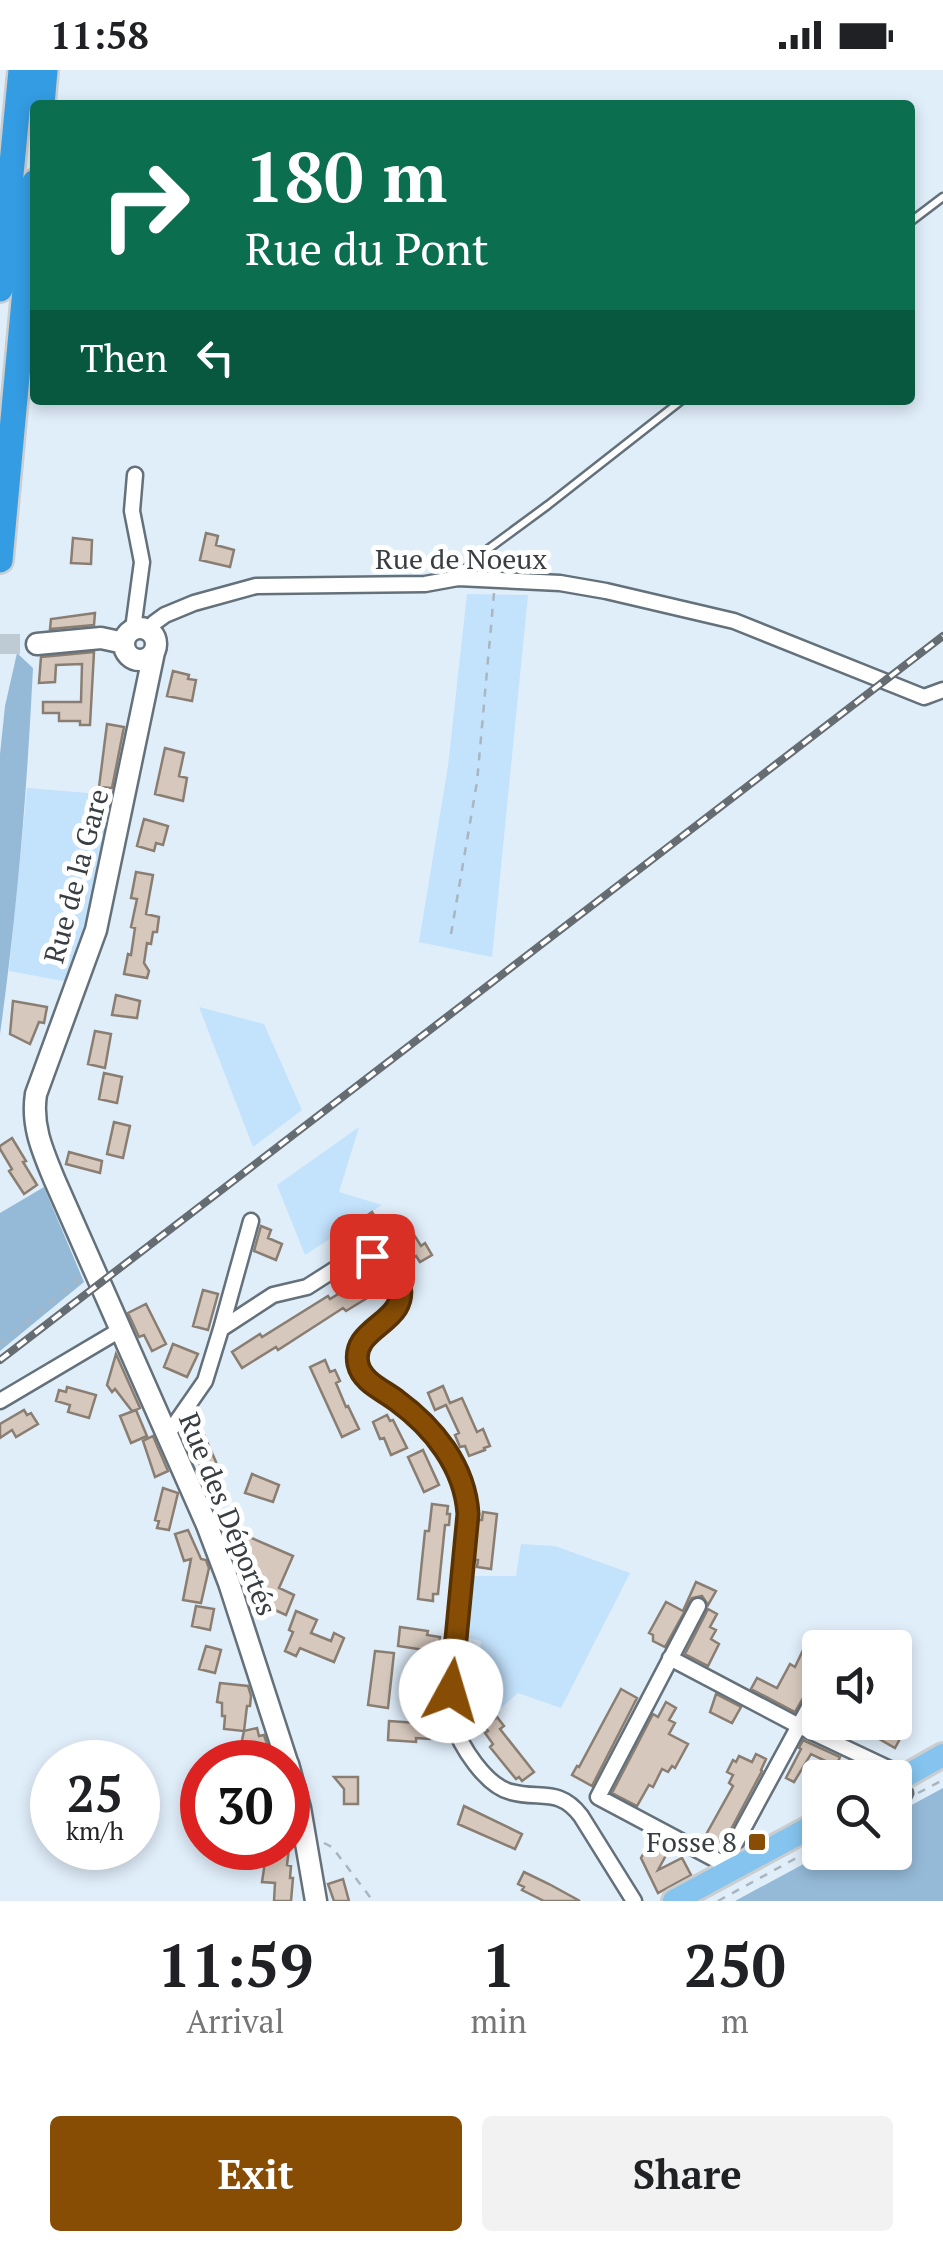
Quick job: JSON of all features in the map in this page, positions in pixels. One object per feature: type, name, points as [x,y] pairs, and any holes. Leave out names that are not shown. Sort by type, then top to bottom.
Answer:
[{"type":"highway","points":[[0,288],[20,70]]},
{"type":"highway","points":[[43,100],[46,70]]},
{"type":"highway","points":[[0,560],[30,236]]},
{"type":"main road","points":[[912,1778],[943,1755]]},
{"type":"main road","points":[[912,1783],[943,1773]]},
{"type":"main road","points":[[674,1901],[726,1868],[802,1831]]},
{"type":"main road","points":[[703,1901],[802,1847]]},
{"type":"street","points":[[37,644],[101,638],[139,643],[142,562],[132,511],[135,475]]},
{"type":"street","name":"Rue de Noeux","points":[[139,643],[165,615],[256,586],[425,584],[458,578],[606,591],[734,621],[916,695],[931,696],[943,690]]},
{"type":"street","name":"Rue de la Gare","points":[[102,1291],[43,1152],[33,1114],[36,1094],[96,930],[146,696],[139,643]]},
{"type":"street","points":[[167,1430],[205,1381],[251,1221]]},
{"type":"street","points":[[221,1329],[270,1297],[307,1287],[351,1259],[380,1258],[397,1273],[399,1304],[360,1344],[358,1366],[367,1380],[417,1416],[435,1436],[450,1458],[467,1498],[451,1691],[455,1728],[492,1784],[510,1792],[555,1796],[572,1805],[634,1901]]},
{"type":"street","name":"Rue des Déportés","points":[[102,1291],[167,1430],[229,1583],[280,1740]]},
{"type":"street","points":[[0,1401],[120,1330]]},
{"type":"street","points":[[698,1606],[598,1797],[726,1868],[802,1720]]},
{"type":"street","points":[[670,1658],[871,1760]]},
{"type":"street","name":"Rue des Déportés","points":[[310,1864],[316,1901]]},
{"type":"lane","points":[[915,218],[943,197]]},
{"type":"lane","points":[[458,578],[476,558],[676,405]]},
{"type":"path","points":[[451,934],[477,782],[495,582]]},
{"type":"path","points":[[0,1344],[92,1268]]},
{"type":"path","points":[[310,1835],[332,1846],[373,1901]]},
{"type":"path","points":[[718,1901],[802,1856]]},
{"type":"shaded area","points":[[467,594],[528,595],[492,957],[419,942],[448,766]]},
{"type":"shaded area","points":[[17,653],[33,668],[21,852],[0,1034],[0,754],[5,706]]},
{"type":"shaded area","points":[[27,788],[113,795],[69,982],[9,971]]},
{"type":"shaded area","points":[[199,1007],[264,1024],[302,1110],[253,1147]]},
{"type":"shaded area","points":[[359,1127],[339,1192],[382,1205],[305,1255],[277,1185]]},
{"type":"shaded area","points":[[44,1187],[84,1282],[0,1351],[0,1213]]},
{"type":"shaded area","points":[[521,1544],[555,1546],[630,1573],[561,1708],[518,1693],[473,1732],[466,1718],[465,1692],[475,1693],[481,1641],[468,1638],[473,1576],[516,1576]]},
{"type":"shaded area","points":[[943,1788],[943,1901],[735,1901],[802,1865],[802,1870],[912,1870],[912,1805]]},
{"type":"building","points":[[206,533],[218,536],[216,545],[234,550],[230,567],[200,560]]},
{"type":"building","points":[[73,538],[92,540],[91,564],[71,563]]},
{"type":"building","points":[[95,613],[94,625],[50,629],[51,619]]},
{"type":"building","points":[[94,652],[90,725],[59,721],[59,713],[43,713],[43,702],[81,702],[82,664],[56,665],[55,682],[39,683],[41,657]]},
{"type":"building","points":[[173,671],[196,680],[192,701],[167,696]]},
{"type":"building","points":[[107,724],[124,727],[112,788],[99,787]]},
{"type":"building","points":[[165,748],[184,753],[179,776],[187,778],[183,801],[155,794]]},
{"type":"building","points":[[144,819],[168,826],[163,845],[156,843],[154,851],[137,846]]},
{"type":"building","points":[[136,872],[153,875],[146,914],[159,917],[157,932],[153,932],[151,944],[147,943],[147,978],[124,974],[135,928],[131,927],[137,899],[131,898]]},
{"type":"building","points":[[116,995],[140,1001],[137,1018],[112,1015]]},
{"type":"building","points":[[13,1001],[47,1007],[44,1023],[39,1022],[30,1044],[10,1034]]},
{"type":"building","points":[[95,1031],[111,1034],[105,1068],[88,1064]]},
{"type":"building","points":[[104,1073],[122,1077],[117,1103],[99,1099]]},
{"type":"building","points":[[114,1122],[130,1126],[123,1158],[107,1154]]},
{"type":"building","points":[[12,1138],[37,1185],[24,1194],[0,1149]]},
{"type":"building","points":[[69,1152],[102,1161],[100,1173],[66,1164]]},
{"type":"building","points":[[372,1212],[387,1235],[371,1245],[356,1223]]},
{"type":"building","points":[[406,1222],[421,1246],[425,1243],[432,1255],[420,1262],[416,1256],[412,1259],[405,1247],[401,1249],[391,1233]]},
{"type":"building","points":[[261,1226],[271,1230],[268,1238],[282,1244],[276,1260],[254,1251]]},
{"type":"building","points":[[372,1277],[380,1290],[346,1311],[343,1308],[278,1350],[276,1347],[242,1368],[232,1352],[328,1296],[330,1299]]},
{"type":"building","points":[[203,1290],[218,1294],[208,1330],[193,1326]]},
{"type":"building","points":[[146,1304],[166,1344],[152,1351],[144,1335],[139,1337],[128,1313]]},
{"type":"building","points":[[173,1344],[198,1354],[187,1377],[164,1367]]},
{"type":"building","points":[[116,1354],[140,1408],[136,1410],[132,1411],[107,1385]]},
{"type":"building","points":[[325,1360],[330,1372],[335,1370],[340,1381],[336,1383],[359,1429],[342,1437],[310,1367]]},
{"type":"building","points":[[443,1386],[450,1403],[462,1398],[477,1432],[483,1429],[490,1446],[485,1450],[469,1456],[465,1446],[460,1447],[455,1435],[459,1433],[446,1405],[435,1410],[428,1393]]},
{"type":"building","points":[[67,1387],[96,1395],[89,1418],[68,1412],[70,1405],[56,1401],[59,1390],[66,1392]]},
{"type":"building","points":[[24,1410],[38,1424],[16,1437],[12,1430],[0,1438],[0,1424]]},
{"type":"building","points":[[136,1410],[147,1436],[131,1443],[120,1416]]},
{"type":"building","points":[[387,1415],[407,1448],[391,1455],[373,1422]]},
{"type":"building","points":[[204,1435],[216,1462],[201,1469],[190,1442]]},
{"type":"building","points":[[153,1436],[168,1471],[155,1477],[143,1441]]},
{"type":"building","points":[[423,1450],[439,1485],[424,1492],[408,1457]]},
{"type":"building","points":[[252,1474],[279,1485],[273,1502],[245,1493]]},
{"type":"building","points":[[163,1488],[178,1493],[169,1530],[157,1528],[159,1521],[155,1520]]},
{"type":"building","points":[[432,1504],[448,1506],[450,1514],[449,1525],[445,1525],[438,1594],[433,1594],[433,1601],[418,1599]]},
{"type":"building","points":[[483,1512],[497,1514],[491,1569],[477,1567],[478,1560],[474,1560],[478,1520],[482,1520]]},
{"type":"building","points":[[188,1530],[209,1568],[201,1603],[183,1600],[191,1559],[184,1561],[175,1534]]},
{"type":"building","points":[[240,1533],[293,1556],[279,1588],[294,1595],[286,1615],[248,1598],[248,1579],[242,1577],[247,1566],[230,1546]]},
{"type":"building","points":[[696,1582],[716,1591],[708,1605],[702,1596],[692,1598],[665,1647],[653,1641],[649,1633],[666,1602],[683,1611]]},
{"type":"building","points":[[196,1606],[214,1609],[210,1630],[192,1626]]},
{"type":"building","points":[[708,1609],[717,1614],[710,1627],[716,1630],[711,1639],[719,1644],[708,1666],[685,1654]]},
{"type":"building","points":[[296,1611],[317,1620],[311,1633],[331,1641],[334,1633],[344,1638],[334,1662],[300,1648],[296,1656],[285,1651]]},
{"type":"building","points":[[400,1627],[440,1637],[438,1652],[398,1646]]},
{"type":"building","points":[[206,1646],[221,1650],[215,1673],[199,1669]]},
{"type":"building","points":[[375,1651],[394,1653],[388,1708],[368,1705]]},
{"type":"building","points":[[802,1652],[802,1700],[795,1712],[751,1689],[757,1678],[777,1688],[790,1664],[795,1667]]},
{"type":"building","points":[[220,1683],[248,1686],[251,1696],[244,1731],[224,1729],[222,1703],[217,1702]]},
{"type":"building","points":[[621,1689],[637,1698],[592,1786],[572,1775]]},
{"type":"building","points":[[716,1694],[741,1707],[732,1723],[710,1712]]},
{"type":"building","points":[[666,1702],[676,1708],[669,1720],[675,1723],[669,1734],[688,1744],[675,1768],[672,1766],[668,1772],[662,1769],[637,1806],[612,1793],[653,1714],[658,1717]]},
{"type":"building","points":[[497,1717],[504,1726],[500,1729],[534,1772],[522,1781],[490,1747],[493,1744],[485,1727]]},
{"type":"building","points":[[389,1721],[431,1724],[430,1739],[388,1740]]},
{"type":"building","points":[[257,1728],[259,1736],[264,1735],[266,1740],[242,1740],[244,1731]]},
{"type":"building","points":[[803,1740],[840,1757],[824,1760],[811,1754],[802,1760],[802,1769],[794,1782],[786,1778]]},
{"type":"building","points":[[881,1740],[899,1740],[895,1748]]},
{"type":"building","points":[[756,1754],[766,1759],[762,1771],[720,1850],[703,1840],[733,1786],[729,1783],[733,1775],[727,1772],[739,1756],[752,1762]]},
{"type":"building","points":[[334,1777],[358,1777],[358,1804],[344,1804],[344,1789]]},
{"type":"building","points":[[464,1806],[522,1834],[515,1849],[458,1824]]},
{"type":"building","points":[[652,1838],[670,1848],[658,1870],[682,1858],[691,1875],[658,1893],[641,1858]]},
{"type":"building","points":[[264,1870],[291,1870],[291,1901],[274,1901],[275,1883],[262,1882]]},
{"type":"building","points":[[524,1872],[580,1901],[544,1901],[522,1890],[524,1887],[518,1884]]},
{"type":"building","points":[[343,1879],[349,1901],[334,1901],[328,1884]]},
{"type":"tunnel","points":[[0,644],[37,644]]},
{"type":"railway","points":[[0,1360],[943,636]]},
{"type":"place","name":"Fosse 8","points":[[757,1842]]},
{"type":"route","points":[[372,1256],[385,1260],[397,1273],[402,1297],[396,1310],[360,1344],[358,1366],[367,1380],[417,1416],[435,1436],[450,1458],[467,1498],[451,1691]]}]
